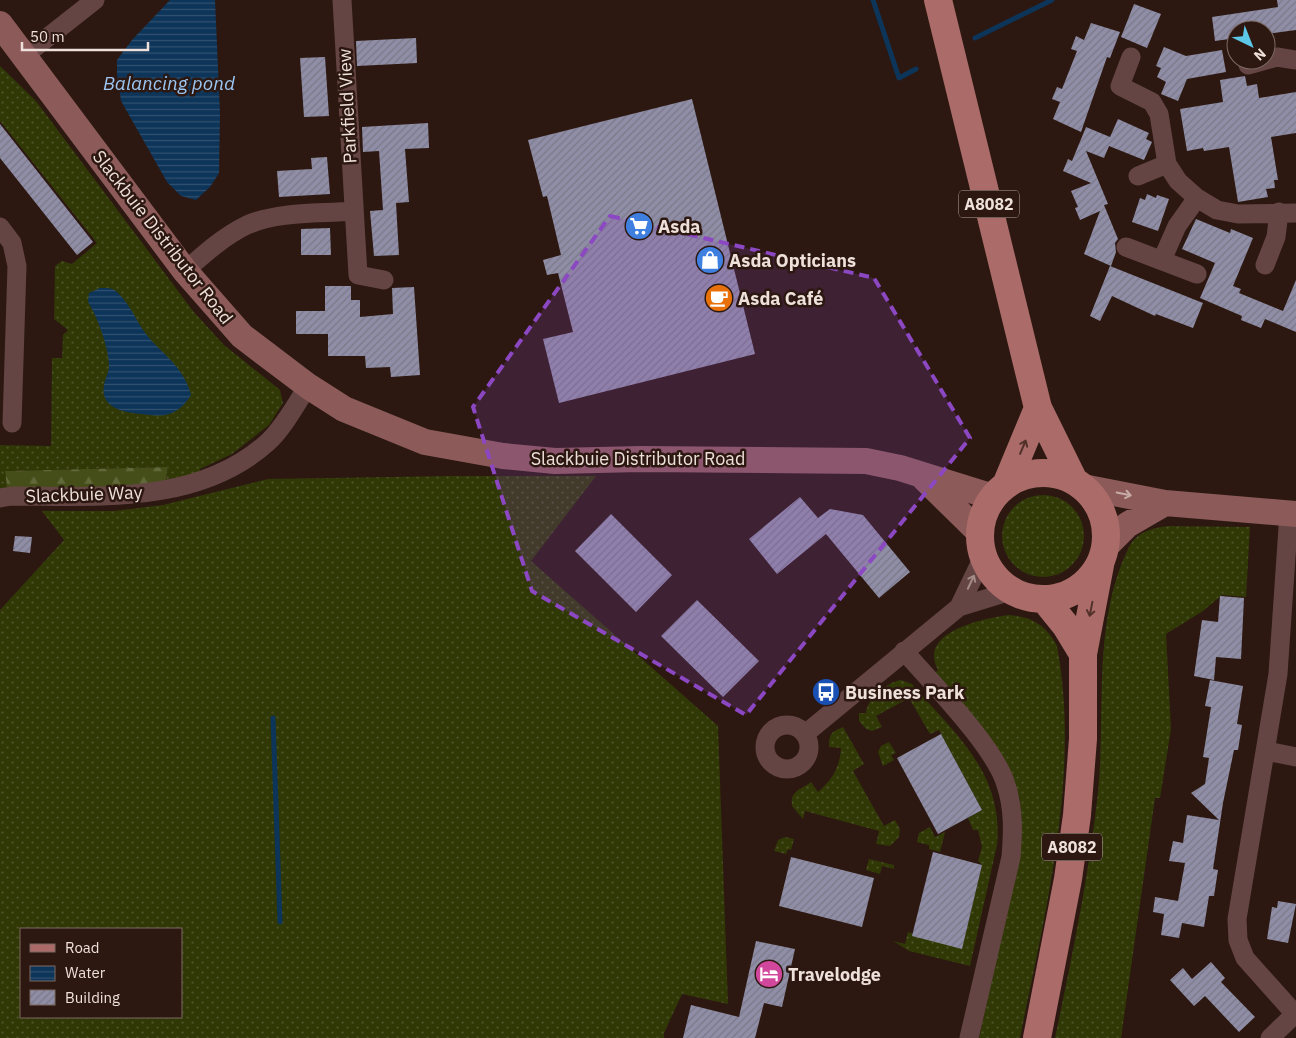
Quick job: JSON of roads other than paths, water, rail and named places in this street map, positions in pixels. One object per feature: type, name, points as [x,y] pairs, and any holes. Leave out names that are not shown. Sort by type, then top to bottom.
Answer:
[{"type":"main road","name":"A8082","points":[[938,0],[1038,408],[1079,484],[1098,504],[1106,524],[1103,556],[1083,654],[1083,739],[1077,815],[1068,879],[1037,1038]]},
{"type":"main road","points":[[1038,408],[999,491],[984,513],[981,545],[989,571],[1011,591],[1027,598],[1045,600],[1062,597],[1078,590],[1090,579],[1103,556]]},
{"type":"main road","points":[[999,491],[1022,476],[1040,473],[1058,474],[1079,484]]},
{"type":"main road","points":[[1045,600],[1066,626],[1083,654]]},
{"type":"street","points":[[24,56],[95,0]]},
{"type":"street","name":"Parkfield View","points":[[342,0],[358,275],[384,280]]},
{"type":"street","name":"Slackbuie Distributor Road","points":[[0,24],[185,271],[242,336],[308,386],[344,410],[425,442],[503,456],[555,461],[641,459],[866,461],[999,491]]},
{"type":"street","points":[[1131,57],[1120,86],[1152,102],[1159,114],[1167,164],[1178,181],[1197,198],[1217,210],[1238,214],[1288,212],[1265,265]]},
{"type":"street","points":[[1276,57],[1296,60]]},
{"type":"street","points":[[1138,176],[1167,164]]},
{"type":"street","points":[[1162,260],[1177,226],[1197,198]]},
{"type":"street","points":[[185,271],[227,236],[248,225],[273,217],[354,211]]},
{"type":"street","points":[[0,227],[12,243],[17,266],[12,424]]},
{"type":"street","points":[[1126,247],[1197,274]]},
{"type":"street","name":"Slackbuie Way","points":[[0,498],[12,496],[127,496],[166,490],[200,480],[248,458],[269,441],[308,386]]},
{"type":"street","points":[[920,474],[981,545],[959,607]]},
{"type":"street","points":[[1079,484],[1165,503],[1293,514],[1278,674],[1237,918],[1238,940],[1245,958],[1296,1014],[1270,1038]]},
{"type":"street","points":[[1103,556],[1127,525],[1165,503]]},
{"type":"street","points":[[805,734],[959,607],[1011,591]]},
{"type":"street","points":[[904,651],[995,761],[1006,783],[1012,808],[1013,833],[1011,857],[969,1038]]},
{"type":"street","points":[[1266,751],[1296,757]]},
{"type":"water","name":"Balancing pond","points":[[170,0],[215,0],[220,113],[219,173],[210,187],[196,200],[181,196],[167,182],[121,101],[117,74],[117,60],[132,40]]},
{"type":"water","points":[[100,288],[112,289],[122,297],[152,342],[178,368],[191,395],[179,409],[169,414],[158,416],[126,412],[112,406],[107,401],[104,394],[104,385],[109,366],[107,350],[99,324],[88,302],[89,293]]},
{"type":"waterway","points":[[873,0],[899,78],[916,69]]},
{"type":"waterway","points":[[975,38],[1052,0]]},
{"type":"waterway","points":[[273,718],[280,922]]},
{"type":"place","name":"Asda","points":[[639,226]]},
{"type":"place","name":"Asda Opticians","points":[[710,260]]},
{"type":"place","name":"Asda Café","points":[[719,298]]},
{"type":"place","name":"Business Park","points":[[826,692]]},
{"type":"place","name":"Travelodge","points":[[769,974]]}]
